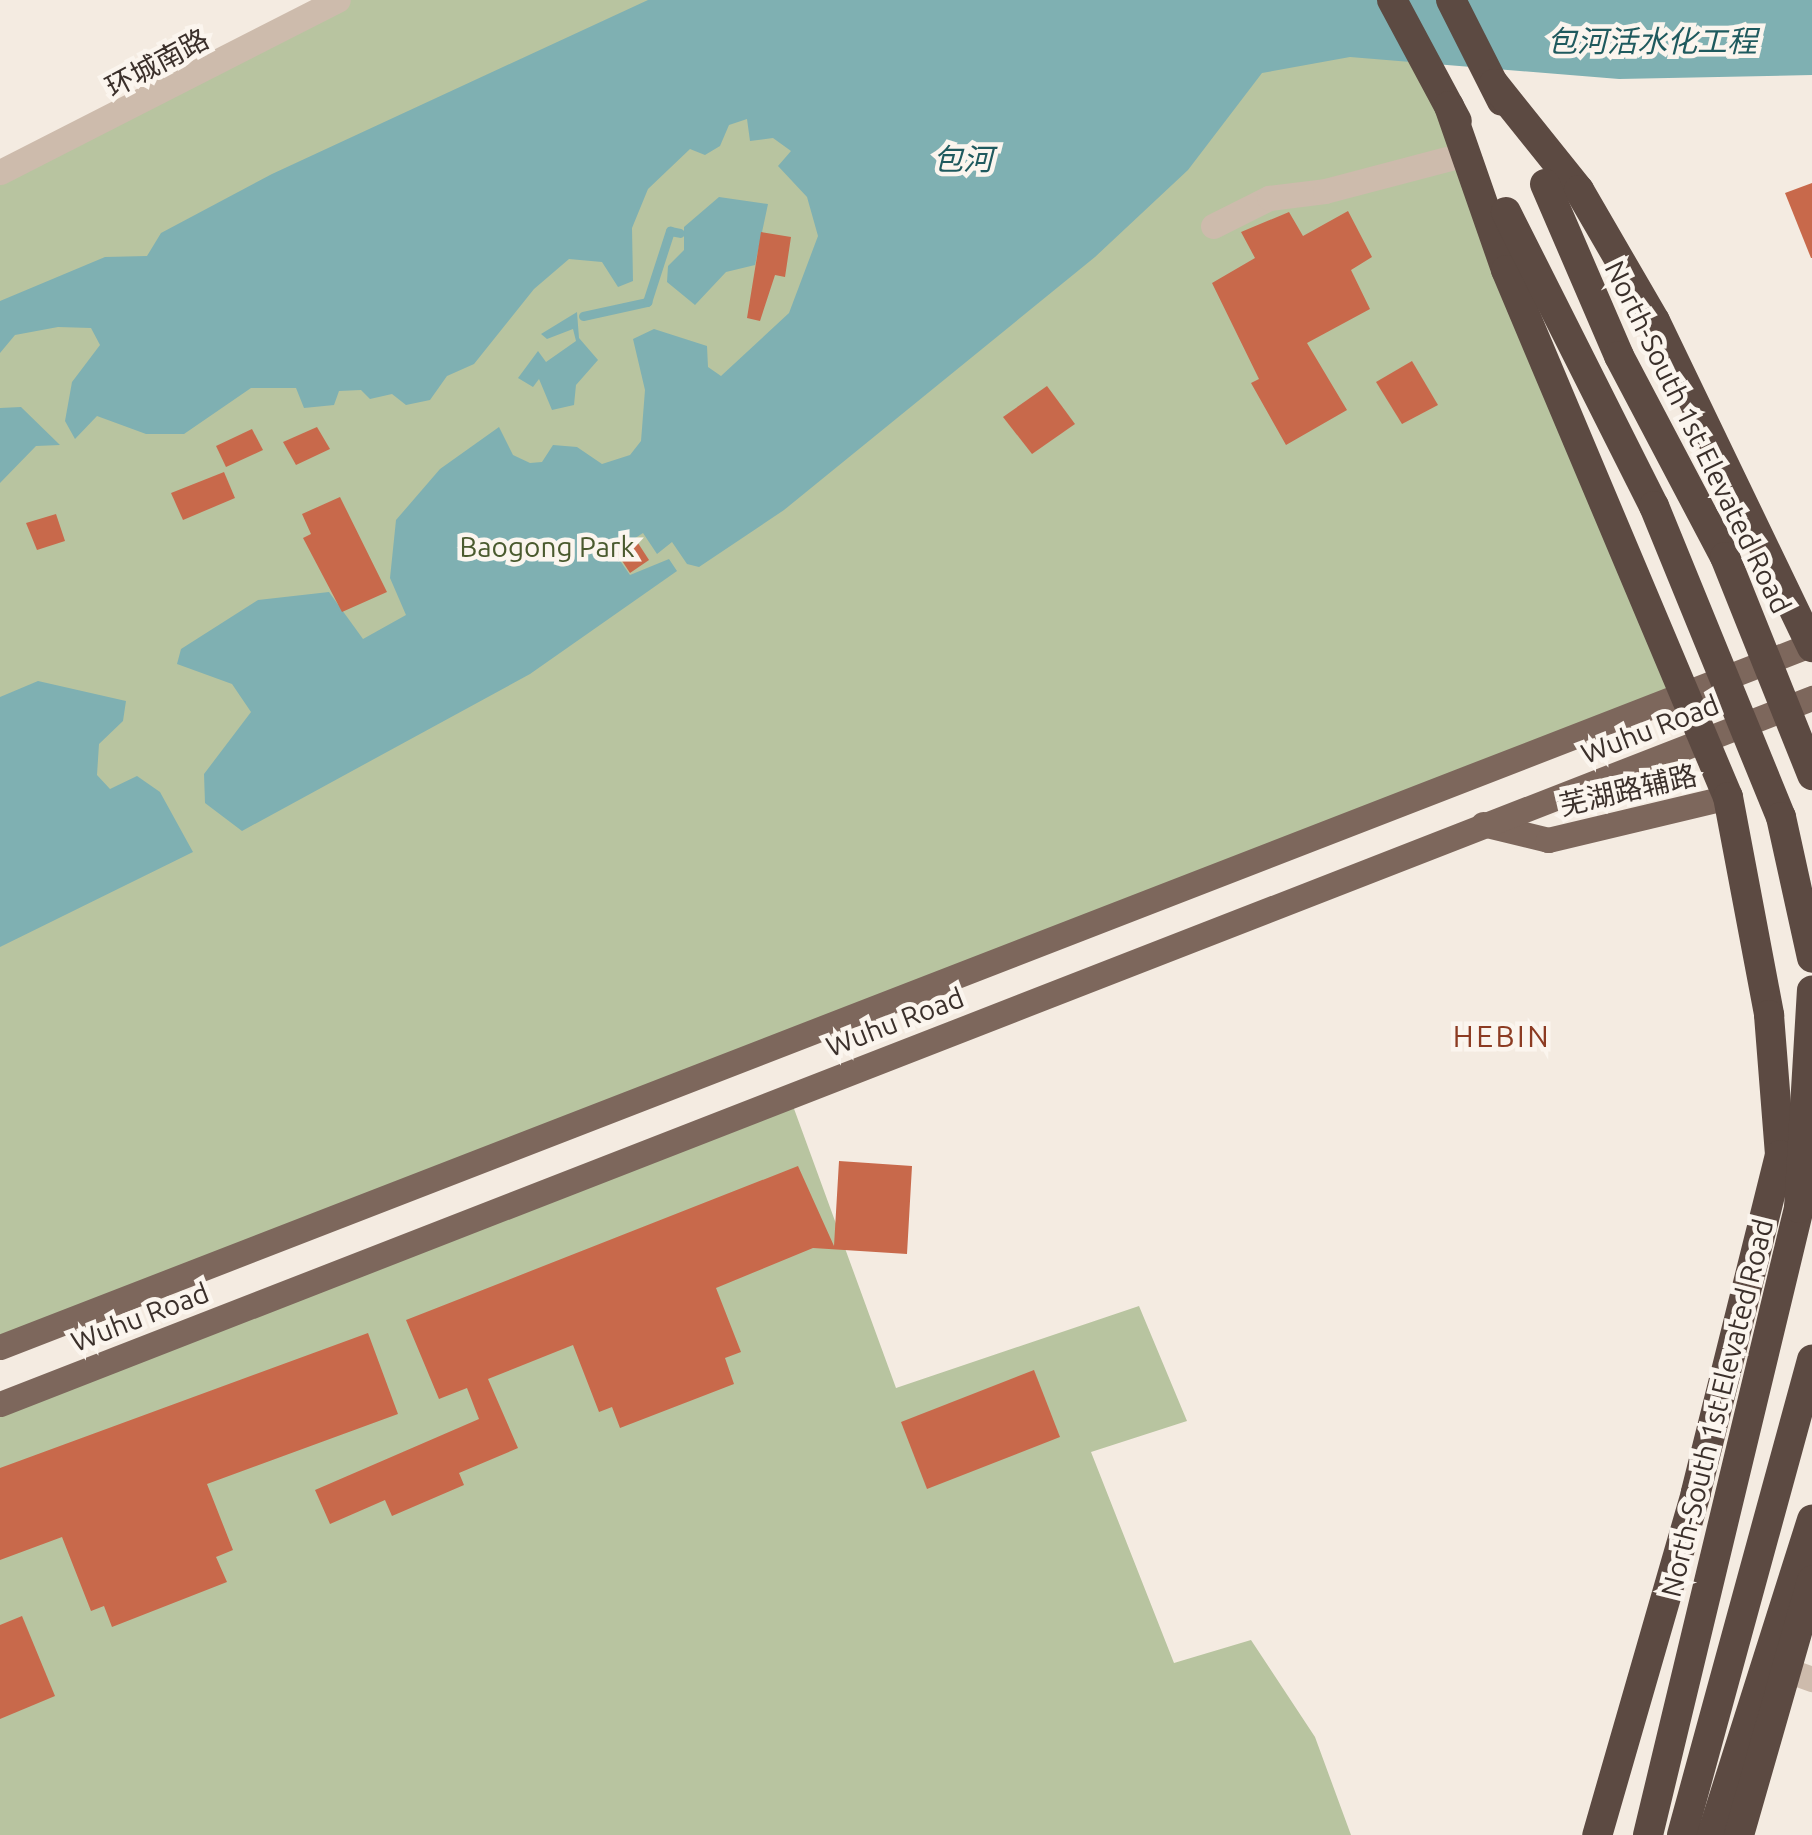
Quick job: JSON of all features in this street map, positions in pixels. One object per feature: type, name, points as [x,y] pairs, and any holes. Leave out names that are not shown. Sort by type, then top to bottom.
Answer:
[{"type":"highway","points":[[1392,0],[1506,212],[1677,561],[1781,817],[1812,958]]},
{"type":"highway","points":[[1451,0],[1494,84],[1579,190],[1655,321],[1809,634]]},
{"type":"highway","name":"North-South 1st Elevated Road","points":[[1494,84],[1544,184],[1619,356],[1725,557],[1812,774]]},
{"type":"highway","points":[[1449,106],[1506,270],[1728,796],[1769,1015],[1780,1154],[1696,1493],[1597,1835]]},
{"type":"highway","name":"North-South 1st Elevated Road","points":[[1648,1835],[1799,1208],[1812,990]]},
{"type":"highway","points":[[1682,1835],[1812,1359]]},
{"type":"highway","points":[[1712,1835],[1762,1661],[1812,1519]]},
{"type":"highway","points":[[1735,1835],[1812,1580]]},
{"type":"highway","points":[[1735,1835],[1812,1606]]},
{"type":"main road","name":"Wuhu Road","points":[[0,1347],[1683,688],[1809,634]]},
{"type":"main road","name":"Wuhu Road","points":[[0,1404],[1812,698]]},
{"type":"main road","name":"芜湖路辅路","points":[[1483,824],[1548,840],[1728,796]]},
{"type":"street","name":"环城南路","points":[[0,172],[338,0]]},
{"type":"street","points":[[1212,226],[1268,198],[1326,191],[1466,154]]},
{"type":"street","points":[[1762,1661],[1812,1679]]},
{"type":"green space","name":"Baogong Park","points":[[327,0],[1392,0],[1683,688],[0,1347],[0,164]]},
{"type":"green space","points":[[789,1095],[896,1388],[1139,1306],[1187,1421],[1091,1452],[1174,1663],[1251,1640],[1315,1737],[1351,1835],[0,1835],[0,1404]]},
{"type":"water","name":"包河","points":[[648,0],[1812,0],[1812,75],[1619,79],[1350,57],[1262,73],[1188,170],[1095,257],[784,510],[699,567],[687,564],[672,542],[657,554],[643,533],[614,552],[630,575],[669,559],[677,571],[530,674],[242,831],[205,803],[204,774],[251,712],[232,684],[177,664],[181,649],[258,600],[329,592],[363,639],[406,615],[390,578],[396,520],[440,469],[499,427],[513,455],[530,463],[542,462],[553,445],[577,447],[602,464],[630,455],[641,441],[645,390],[633,339],[654,329],[707,346],[708,367],[721,376],[789,313],[818,236],[807,197],[778,166],[791,151],[773,138],[750,141],[747,119],[729,125],[720,146],[705,155],[690,149],[648,189],[632,228],[633,281],[618,287],[602,262],[569,259],[534,289],[474,364],[447,376],[430,400],[406,405],[392,394],[370,399],[361,390],[339,391],[334,405],[304,408],[296,388],[251,388],[184,434],[146,434],[97,416],[75,439],[65,421],[72,382],[100,345],[91,328],[58,327],[15,335],[0,353],[0,301],[105,257],[147,256],[161,233],[272,174]]},
{"type":"water","points":[[719,197],[768,204],[755,265],[726,272],[695,305],[667,282],[668,266],[684,250],[684,227]]},
{"type":"water","points":[[577,312],[579,338],[598,360],[576,385],[574,405],[552,410],[539,379],[533,387],[518,378],[538,351],[546,362],[576,341],[573,329],[547,339],[541,334]]},
{"type":"water","points":[[21,407],[60,445],[36,446],[0,483],[0,408]]},
{"type":"water","points":[[38,681],[126,701],[123,721],[99,744],[97,775],[110,789],[137,776],[160,792],[193,852],[0,947],[0,697]]},
{"type":"building","points":[[1812,183],[1812,258],[1811,258],[1785,193]]},
{"type":"building","points":[[1348,211],[1372,257],[1351,270],[1370,309],[1307,343],[1347,410],[1286,445],[1251,383],[1259,379],[1212,283],[1255,258],[1241,232],[1289,212],[1303,236]]},
{"type":"building","points":[[761,232],[791,237],[785,277],[775,275],[760,321],[747,318]]},
{"type":"building","points":[[1412,361],[1438,405],[1402,424],[1376,382]]},
{"type":"building","points":[[1047,386],[1075,424],[1032,454],[1003,417]]},
{"type":"building","points":[[317,427],[330,449],[296,465],[283,442]]},
{"type":"building","points":[[252,429],[263,450],[226,467],[216,446]]},
{"type":"building","points":[[224,472],[235,498],[183,520],[171,493]]},
{"type":"building","points":[[340,497],[387,592],[342,612],[303,538],[311,534],[302,514]]},
{"type":"building","points":[[56,514],[65,541],[37,550],[26,523]]},
{"type":"building","points":[[636,540],[649,560],[630,573],[617,553]]},
{"type":"building","points":[[839,1161],[912,1166],[907,1254],[813,1248],[716,1288],[741,1352],[725,1358],[734,1384],[620,1428],[612,1407],[599,1412],[573,1345],[488,1379],[518,1448],[459,1473],[464,1485],[392,1516],[385,1500],[330,1524],[315,1490],[479,1419],[467,1388],[439,1399],[406,1320],[798,1166],[834,1246]]},
{"type":"building","points":[[368,1333],[398,1414],[207,1484],[233,1550],[216,1557],[227,1582],[112,1627],[104,1606],[91,1611],[62,1537],[0,1560],[0,1468]]},
{"type":"building","points":[[1034,1370],[1060,1437],[927,1489],[901,1422]]},
{"type":"building","points":[[22,1616],[55,1696],[0,1719],[0,1625]]},
{"type":"waterway","points":[[583,316],[647,302],[670,231],[680,233]]},
{"type":"district","name":"HEBIN","points":[[1502,1036]]},
{"type":"water label","name":"包河活水化工程","points":[[1652,41]]}]
